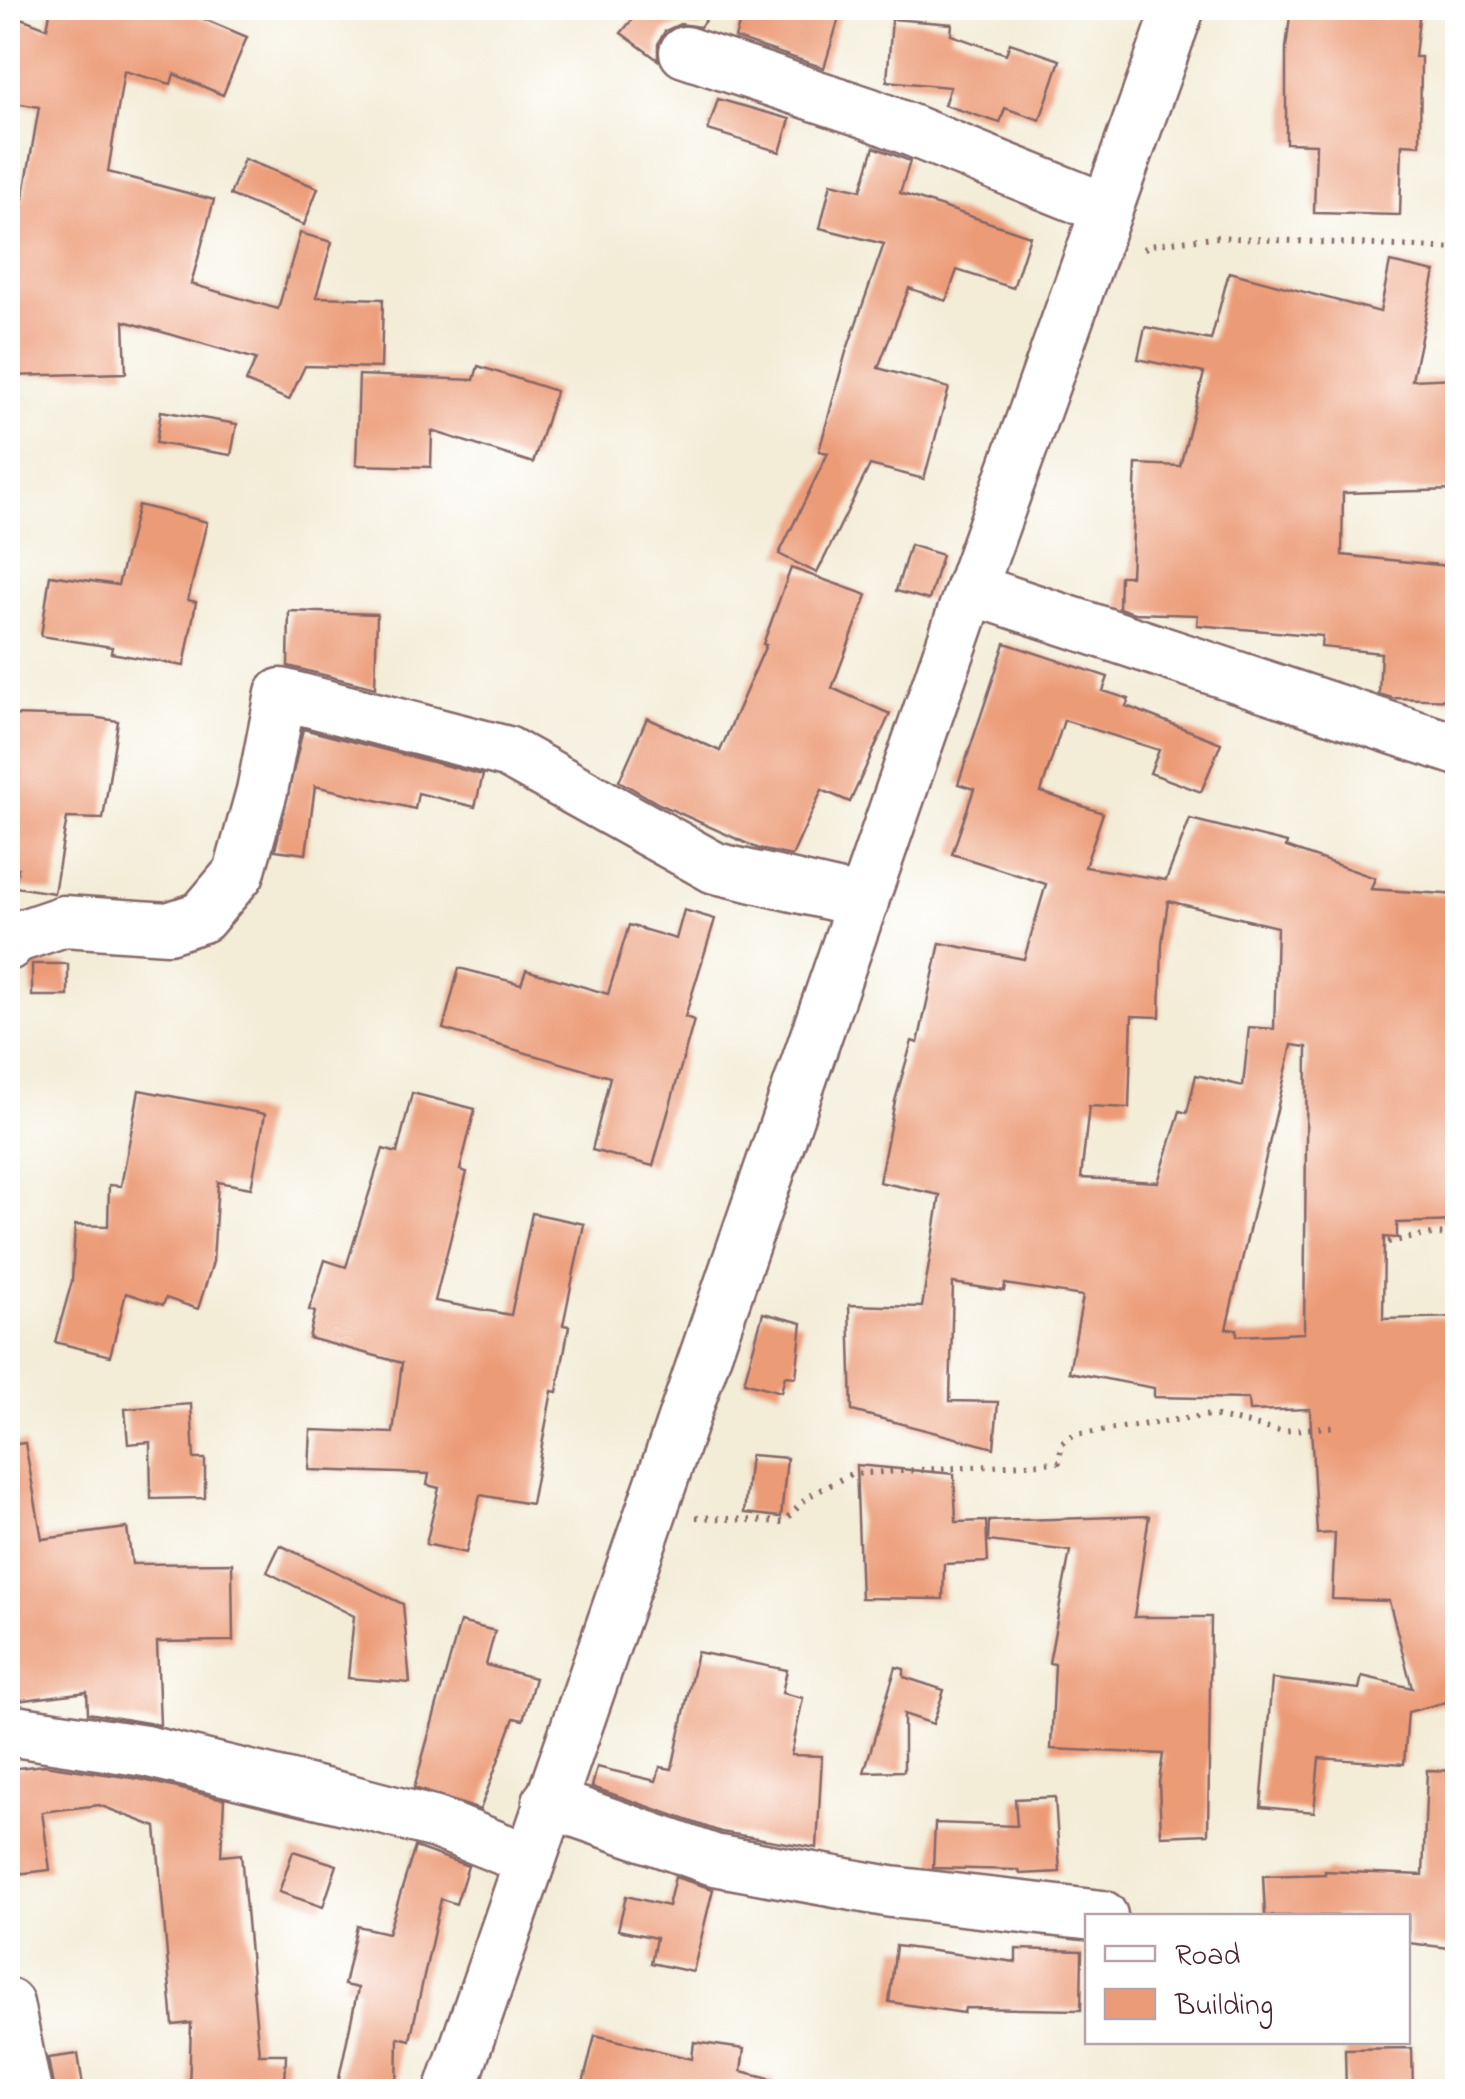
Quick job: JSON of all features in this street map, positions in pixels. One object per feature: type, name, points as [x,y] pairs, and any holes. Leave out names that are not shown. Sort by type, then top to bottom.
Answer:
[{"type":"street","points":[[450,2092],[971,589],[1179,8]]},
{"type":"street","points":[[685,52],[868,113],[1106,208]]},
{"type":"street","points":[[971,589],[1458,750]]},
{"type":"street","points":[[8,944],[10,939],[64,920],[168,928],[202,917],[240,873],[262,791],[281,694],[507,752],[716,868],[864,902]]},
{"type":"street","points":[[8,1730],[144,1752],[345,1799],[436,1823],[528,1859]]},
{"type":"street","points":[[548,1802],[714,1860],[891,1892],[1085,1914]]},
{"type":"street","points":[[8,2004],[26,2092]]},
{"type":"path","points":[[8,67],[21,8]]},
{"type":"path","points":[[1133,257],[1148,245],[1214,237],[1458,249]]},
{"type":"path","points":[[1388,1242],[1432,1234],[1458,1235]]},
{"type":"path","points":[[650,1510],[722,1521],[783,1522],[809,1496],[851,1474],[1059,1462],[1062,1443],[1074,1434],[1210,1415],[1280,1431],[1340,1426]]},
{"type":"building","points":[[51,8],[166,8],[247,37],[223,95],[174,74],[171,84],[124,71],[108,172],[214,200],[191,284],[278,309],[300,233],[332,242],[316,297],[383,299],[381,368],[305,366],[289,400],[246,382],[256,359],[124,321],[126,373],[8,376],[8,197],[23,200],[39,107],[8,102],[8,13],[47,28]]},
{"type":"building","points":[[642,8],[715,8],[700,27],[680,24],[665,31],[658,44],[658,60],[621,33]]},
{"type":"building","points":[[744,8],[842,8],[824,68],[735,38]]},
{"type":"building","points":[[1291,8],[1420,8],[1415,57],[1421,57],[1420,145],[1402,144],[1400,215],[1314,213],[1316,144],[1286,143],[1286,48]]},
{"type":"building","points":[[892,19],[952,24],[951,35],[1006,54],[1010,43],[1060,60],[1040,120],[1005,108],[1000,123],[944,105],[950,87],[887,81]]},
{"type":"building","points":[[718,99],[790,119],[780,152],[708,130]]},
{"type":"building","points":[[874,147],[910,161],[900,193],[1030,236],[1013,288],[957,270],[946,301],[909,288],[878,368],[949,388],[924,479],[870,465],[817,573],[779,554],[828,453],[819,451],[846,352],[884,244],[820,228],[831,183],[861,190]]},
{"type":"building","points":[[244,159],[318,188],[304,225],[230,195]]},
{"type":"building","points":[[1390,262],[1435,272],[1412,380],[1458,378],[1458,490],[1343,493],[1342,555],[1458,567],[1458,700],[1392,698],[1379,694],[1381,653],[1321,647],[1322,636],[1197,625],[1198,615],[1134,613],[1119,608],[1120,576],[1131,576],[1136,464],[1180,466],[1204,373],[1138,359],[1145,327],[1211,340],[1229,272],[1380,312]]},
{"type":"building","points":[[478,366],[556,391],[533,463],[432,431],[431,467],[356,465],[359,375],[474,380]]},
{"type":"building","points":[[161,411],[237,424],[231,455],[156,443]]},
{"type":"building","points":[[138,505],[207,522],[188,600],[196,602],[184,666],[111,653],[112,647],[41,636],[50,575],[118,585]]},
{"type":"building","points":[[910,545],[942,555],[929,600],[896,591]]},
{"type":"building","points":[[791,568],[867,595],[832,688],[890,714],[850,802],[822,790],[792,856],[759,849],[659,804],[619,781],[647,718],[720,751],[766,645],[763,644]]},
{"type":"building","points":[[289,611],[377,614],[375,688],[288,666]]},
{"type":"building","points":[[1005,643],[1108,677],[1103,691],[1129,699],[1126,706],[1221,743],[1201,792],[1150,773],[1159,750],[1064,720],[1041,792],[1103,813],[1085,867],[1166,880],[1190,819],[1287,843],[1286,847],[1375,878],[1371,889],[1458,895],[1458,1221],[1397,1223],[1397,1238],[1384,1237],[1383,1319],[1458,1317],[1458,1699],[1408,1712],[1404,1764],[1319,1758],[1314,1812],[1261,1807],[1272,1679],[1359,1689],[1362,1676],[1412,1688],[1389,1601],[1332,1599],[1335,1533],[1317,1534],[1310,1409],[1249,1411],[1248,1399],[1154,1397],[1154,1388],[1069,1372],[1083,1296],[1005,1284],[1004,1291],[953,1283],[950,1401],[998,1402],[994,1448],[852,1411],[849,1305],[922,1307],[940,1195],[879,1182],[895,1101],[912,1041],[918,1043],[940,943],[1024,959],[1046,884],[952,854],[974,789],[958,784]],"holes":[[[1168,901],[1277,927],[1274,1029],[1249,1027],[1243,1086],[1196,1075],[1187,1113],[1180,1111],[1158,1182],[1081,1178],[1089,1106],[1129,1108],[1132,1016],[1160,1017],[1162,943]],[[1292,1045],[1307,1047],[1304,1333],[1237,1336],[1237,1329],[1226,1329]]]},
{"type":"building","points":[[8,715],[118,721],[103,819],[67,818],[54,893],[15,887],[18,868],[8,868]]},
{"type":"building","points":[[303,729],[483,775],[475,807],[418,793],[415,809],[315,786],[306,854],[275,850]]},
{"type":"building","points":[[684,910],[715,919],[685,1017],[694,1020],[653,1166],[592,1150],[610,1077],[443,1029],[459,968],[521,984],[526,970],[608,994],[629,925],[676,939]]},
{"type":"building","points":[[32,964],[68,964],[68,996],[32,996]]},
{"type":"building","points":[[139,1090],[265,1114],[251,1188],[218,1182],[213,1262],[198,1309],[166,1298],[163,1305],[126,1293],[110,1356],[55,1342],[72,1281],[75,1225],[108,1226],[109,1185],[121,1186]]},
{"type":"building","points":[[412,1093],[475,1109],[460,1170],[467,1172],[435,1301],[511,1315],[532,1213],[584,1224],[563,1325],[569,1326],[557,1392],[552,1391],[531,1504],[480,1495],[466,1553],[426,1544],[439,1488],[427,1485],[429,1474],[309,1470],[311,1430],[393,1433],[402,1363],[309,1338],[315,1312],[309,1310],[325,1260],[346,1267],[383,1149],[397,1153]]},
{"type":"building","points":[[763,1313],[802,1323],[796,1377],[785,1376],[781,1392],[744,1382]]},
{"type":"building","points":[[191,1404],[194,1459],[205,1459],[205,1498],[151,1499],[150,1442],[128,1444],[125,1409]]},
{"type":"building","points":[[25,1443],[42,1539],[127,1528],[132,1564],[232,1563],[233,1641],[157,1642],[160,1725],[88,1713],[87,1692],[8,1702],[8,1631],[16,1630],[8,1567],[8,1445]]},
{"type":"building","points":[[750,1455],[787,1458],[781,1517],[744,1513]]},
{"type":"building","points":[[856,1465],[954,1474],[956,1522],[986,1521],[988,1562],[944,1564],[943,1599],[861,1598]]},
{"type":"building","points":[[1149,1516],[1134,1617],[1211,1617],[1208,1834],[1161,1836],[1159,1782],[1163,1754],[1051,1749],[1055,1664],[1049,1663],[1070,1551],[988,1541],[989,1521]]},
{"type":"building","points":[[280,1545],[403,1604],[410,1683],[348,1678],[354,1616],[267,1572]]},
{"type":"building","points":[[460,1622],[495,1631],[486,1665],[535,1678],[523,1720],[514,1718],[480,1810],[414,1788]]},
{"type":"building","points":[[697,1652],[787,1670],[782,1693],[803,1698],[791,1755],[822,1756],[817,1848],[721,1832],[592,1787],[597,1767],[656,1781],[660,1767],[672,1769]]},
{"type":"building","points":[[896,1667],[904,1669],[904,1677],[944,1690],[933,1724],[904,1714],[904,1771],[864,1772]]},
{"type":"building","points":[[44,1765],[139,1779],[224,1799],[221,1856],[241,1854],[259,2054],[286,2054],[285,2092],[189,2092],[191,2023],[173,2025],[156,1827],[99,1805],[42,1812],[50,1870],[8,1875],[8,1769]]},
{"type":"building","points":[[1427,1770],[1458,1771],[1458,1949],[1410,1943],[1410,1914],[1265,1914],[1263,1876],[1325,1871],[1423,1875]]},
{"type":"building","points":[[1055,1797],[1060,1872],[1020,1874],[1019,1870],[933,1868],[935,1823],[1017,1826],[1015,1799]]},
{"type":"building","points":[[415,1847],[468,1866],[456,1904],[441,1899],[410,2040],[398,2037],[397,2092],[336,2092],[358,1988],[344,1985],[357,1926],[388,1933]]},
{"type":"building","points":[[293,1851],[337,1865],[323,1907],[279,1892]]},
{"type":"building","points":[[675,1877],[713,1889],[693,1972],[651,1963],[656,1938],[618,1930],[626,1896],[668,1906]]},
{"type":"building","points":[[896,1946],[1016,1962],[1016,1949],[1082,1951],[1081,2010],[965,2008],[964,2013],[889,2002]]},
{"type":"building","points":[[595,2035],[692,2059],[694,2042],[744,2049],[741,2071],[774,2079],[773,2092],[581,2092]]},
{"type":"building","points":[[1412,2048],[1413,2092],[1346,2092],[1345,2049]]},
{"type":"building","points":[[78,2054],[84,2092],[54,2092],[48,2058]]}]
